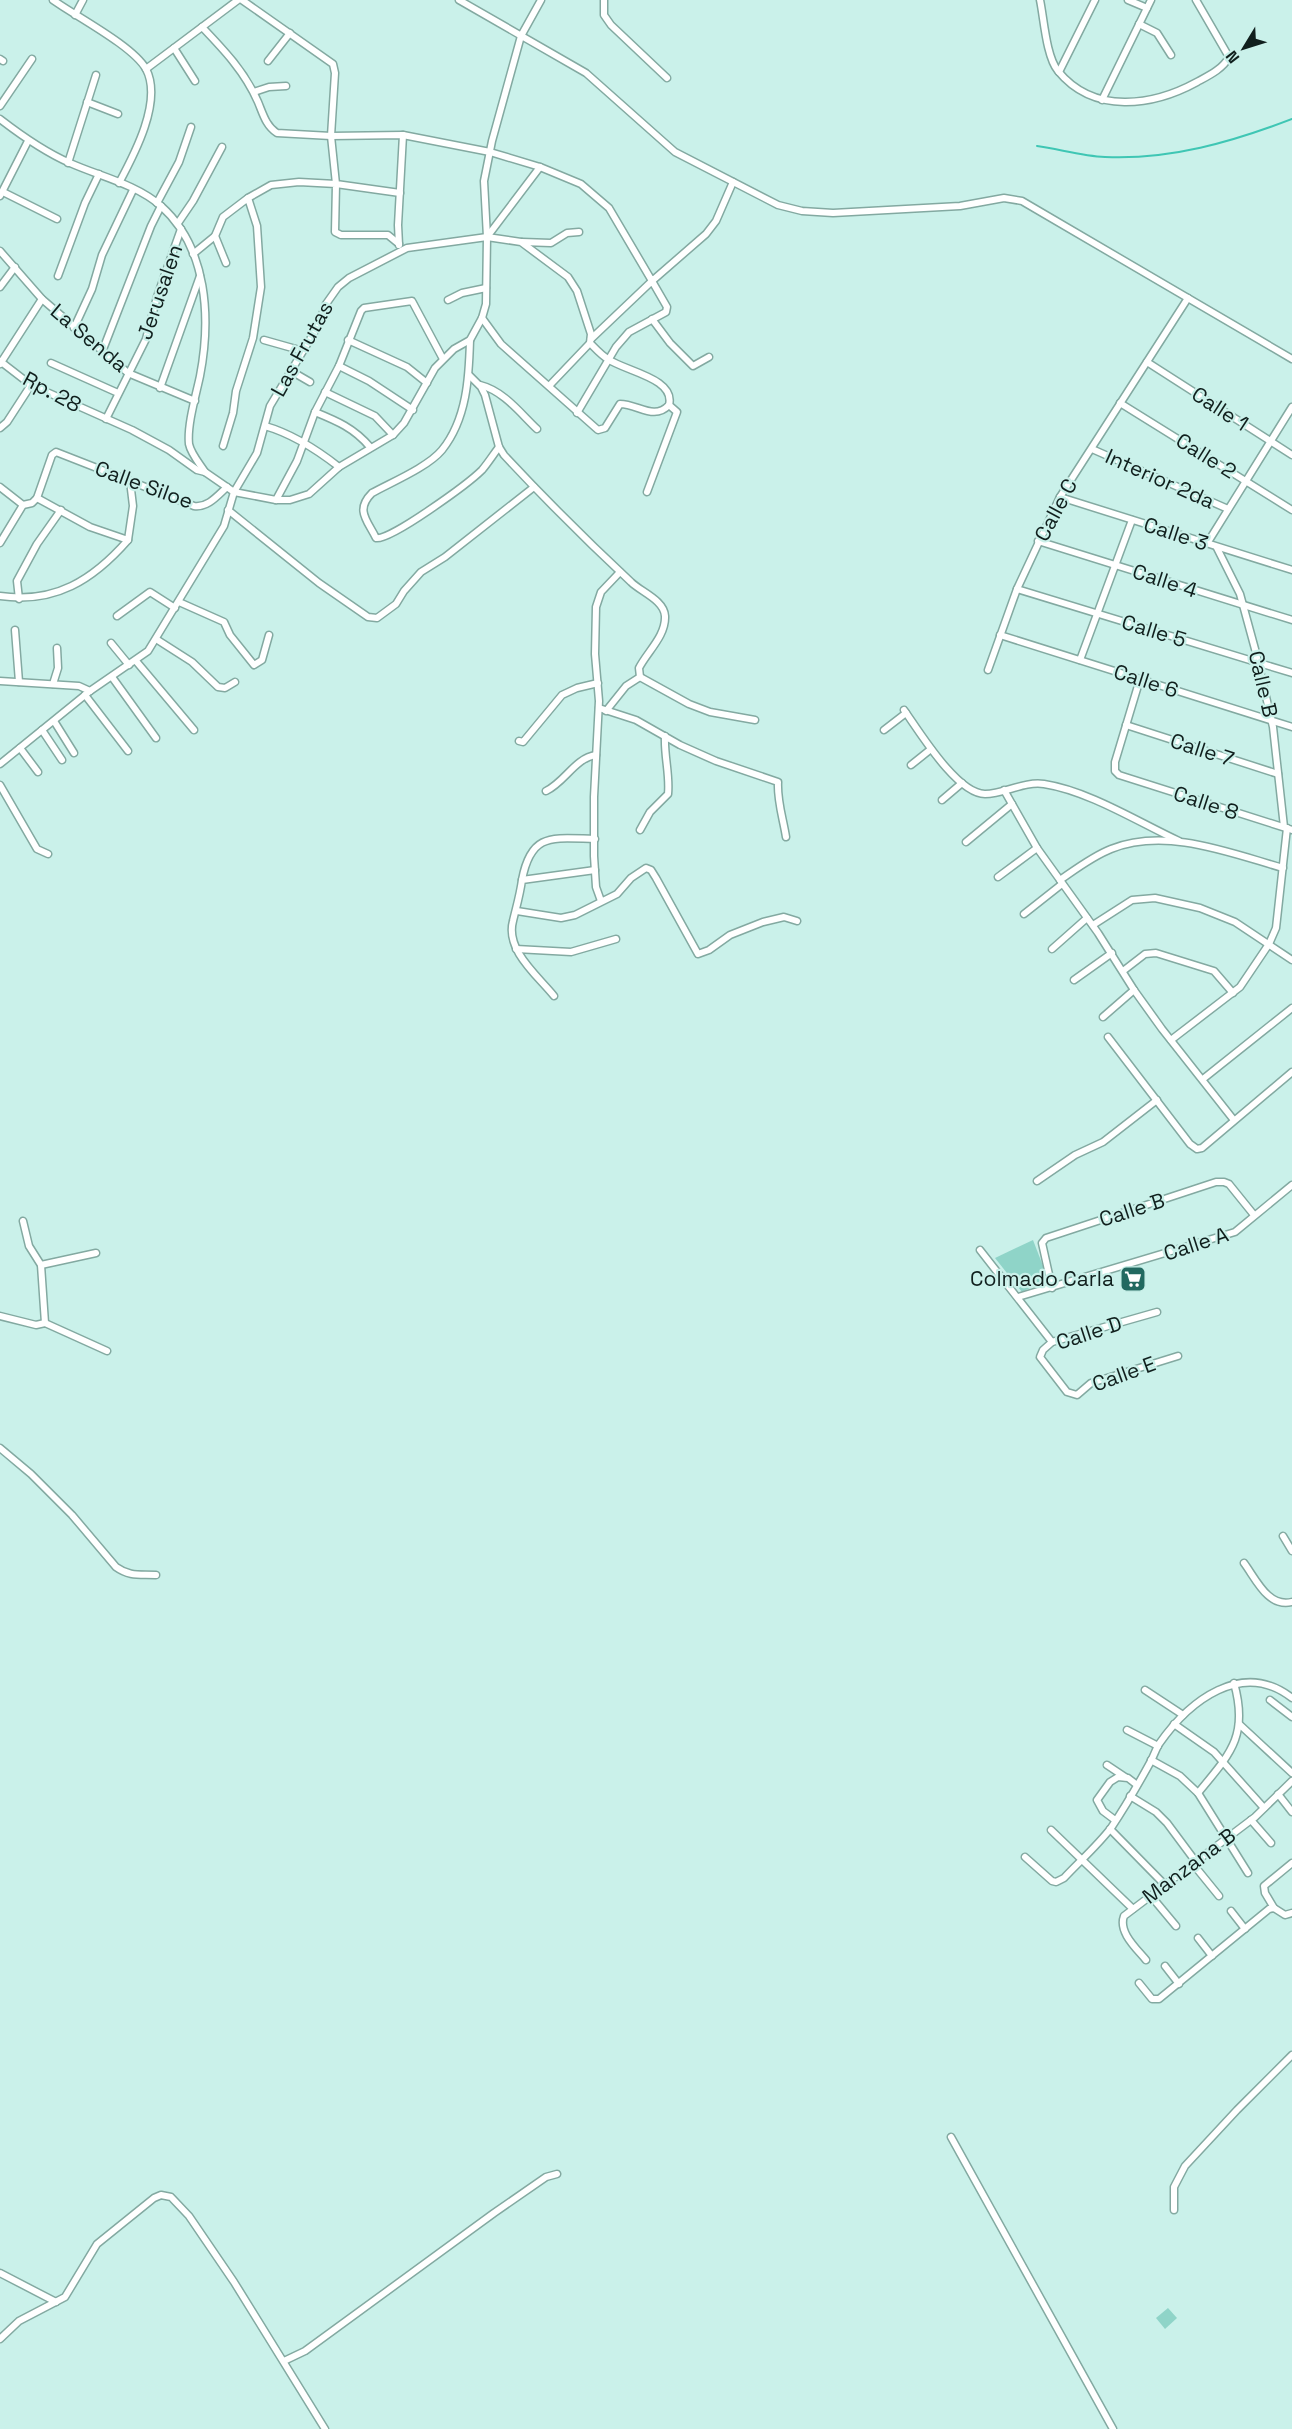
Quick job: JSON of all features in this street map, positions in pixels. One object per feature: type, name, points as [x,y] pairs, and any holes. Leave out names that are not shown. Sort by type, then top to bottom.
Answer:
[{"type":"street","points":[[53,0],[130,51],[146,69],[152,97],[151,106],[134,157],[119,183]]},
{"type":"street","points":[[75,15],[83,0]]},
{"type":"street","points":[[146,69],[240,0],[290,33],[333,64],[335,73],[331,136],[336,184],[335,232],[341,235],[388,235],[400,247]]},
{"type":"street","points":[[459,0],[586,73],[675,152],[778,205],[802,211],[833,213],[960,206],[1004,198],[1022,201],[1292,359]]},
{"type":"street","points":[[234,492],[276,500],[290,500],[309,494],[339,467],[393,435],[413,410],[443,359],[470,340],[482,318],[486,304],[487,237],[484,181],[490,152],[521,36],[542,0]]},
{"type":"street","points":[[604,0],[604,15],[611,25],[667,78]]},
{"type":"street","points":[[1040,0],[1050,54],[1059,72],[1085,92],[1102,100],[1139,103],[1166,96],[1208,76],[1227,62],[1228,53],[1196,0]]},
{"type":"street","points":[[1059,72],[1095,0]]},
{"type":"street","points":[[1128,0],[1147,8]]},
{"type":"street","points":[[1102,100],[1151,0]]},
{"type":"street","points":[[1139,24],[1157,33],[1171,55]]},
{"type":"street","points":[[202,27],[232,58],[254,92],[267,123],[277,133],[331,136],[403,135],[490,152],[540,167],[581,184],[609,208],[667,310],[629,332],[608,360],[577,413]]},
{"type":"street","points":[[268,61],[290,33]]},
{"type":"street","points":[[174,48],[195,81]]},
{"type":"street","points":[[0,106],[32,59]]},
{"type":"street","points":[[68,163],[96,75]]},
{"type":"street","points":[[254,92],[268,87],[286,86]]},
{"type":"street","points":[[87,102],[118,114]]},
{"type":"street","points":[[0,119],[28,141],[68,163],[119,183],[159,205],[179,226],[193,254],[205,292],[206,344],[189,443],[205,472]]},
{"type":"street","points":[[102,352],[191,127]]},
{"type":"street","points":[[400,247],[403,135]]},
{"type":"street","points":[[28,141],[1,194],[57,219]]},
{"type":"street","name":"Jerusalen","points":[[106,419],[146,339],[179,226],[222,147]]},
{"type":"street","points":[[487,237],[540,167]]},
{"type":"street","points":[[58,276],[85,203],[99,174]]},
{"type":"street","points":[[193,254],[215,236],[223,217],[248,198],[271,185],[300,182],[336,184],[400,193]]},
{"type":"street","points":[[549,386],[590,341],[652,281],[706,234],[716,220],[733,182]]},
{"type":"street","points":[[74,328],[92,289],[102,255],[133,190]]},
{"type":"street","points":[[223,446],[236,391],[253,338],[261,287],[258,226],[248,198]]},
{"type":"street","name":"Las Frutas","points":[[1,762],[88,693],[145,654],[156,639],[224,526],[234,492],[257,453],[270,406],[318,326],[326,304],[338,287],[400,247],[487,237],[521,242],[551,243],[567,233],[579,232]]},
{"type":"street","points":[[215,236],[226,264]]},
{"type":"street","points":[[482,318],[501,344],[577,413],[601,431],[620,404],[653,412],[659,412],[669,405],[670,396],[662,385],[654,379],[608,360],[590,341],[577,291],[568,277],[521,242]]},
{"type":"street","name":"La Senda","points":[[0,250],[42,299],[128,373],[195,401]]},
{"type":"street","points":[[0,286],[15,267]]},
{"type":"street","points":[[160,388],[200,276]]},
{"type":"street","points":[[448,300],[462,292],[486,288]]},
{"type":"street","name":"Calle C","points":[[988,670],[1017,589],[1060,497],[1188,298]]},
{"type":"street","points":[[0,362],[42,299]]},
{"type":"street","points":[[276,500],[297,461],[315,412],[339,366],[359,313],[364,308],[410,300],[443,359]]},
{"type":"street","points":[[652,319],[670,343],[693,366],[697,366],[709,357]]},
{"type":"street","points":[[264,340],[303,351]]},
{"type":"street","points":[[348,340],[407,367],[427,383]]},
{"type":"street","points":[[470,340],[469,375],[464,402],[453,433],[441,451],[372,493],[365,500],[363,514],[376,538],[383,539],[414,520],[473,478],[484,468],[499,447]]},
{"type":"street","name":"Rp. 28","points":[[0,362],[31,385],[169,450],[234,492]]},
{"type":"street","name":"Calle 1","points":[[1147,362],[1292,455]]},
{"type":"street","points":[[51,363],[118,393]]},
{"type":"street","points":[[339,366],[369,381],[413,410]]},
{"type":"street","points":[[291,371],[310,382]]},
{"type":"street","points":[[469,375],[485,395],[499,447],[534,487],[638,590],[659,603],[663,609],[665,618],[656,645],[639,669],[640,678]]},
{"type":"street","points":[[0,428],[7,422],[31,385]]},
{"type":"street","points":[[480,386],[492,388],[537,429]]},
{"type":"street","points":[[325,392],[367,410],[382,420],[393,435]]},
{"type":"street","name":"Calle 2","points":[[1120,403],[1292,510]]},
{"type":"street","points":[[647,492],[677,412],[669,405]]},
{"type":"street","points":[[1208,542],[1292,407]]},
{"type":"street","points":[[315,412],[347,426],[370,447]]},
{"type":"street","points":[[265,426],[282,431],[304,442],[339,467]]},
{"type":"street","name":"Interior 2da","points":[[1092,449],[1228,509]]},
{"type":"street","name":"Calle Siloe","points":[[37,498],[52,455],[56,452],[180,501],[201,507],[227,487]]},
{"type":"street","points":[[0,596],[20,599],[40,598],[61,592],[116,556],[128,540],[134,506],[130,481]]},
{"type":"street","points":[[0,487],[23,505]]},
{"type":"street","points":[[228,510],[319,583],[368,617],[377,618],[396,604],[421,572],[445,557],[522,494],[534,487]]},
{"type":"street","name":"Calle 3","points":[[1060,497],[1292,570]]},
{"type":"street","points":[[0,543],[23,505],[32,503],[37,498],[90,527],[128,540]]},
{"type":"street","points":[[20,599],[17,581],[23,567],[61,510]]},
{"type":"street","points":[[1080,660],[1132,520]]},
{"type":"street","name":"Calle 4","points":[[1038,542],[1292,620]]},
{"type":"street","name":"Calle B","points":[[1171,1040],[1233,993],[1269,944],[1276,928],[1288,829],[1278,774],[1273,727],[1240,594],[1217,548]]},
{"type":"street","points":[[601,901],[597,895],[595,870],[598,708],[595,654],[596,607],[601,592],[620,572]]},
{"type":"street","name":"Calle 5","points":[[1017,589],[1292,673]]},
{"type":"street","points":[[117,616],[150,592],[177,605],[224,622],[230,636],[254,665],[262,660],[269,635]]},
{"type":"street","points":[[15,630],[19,682]]},
{"type":"street","name":"Calle 6","points":[[1000,635],[1292,727]]},
{"type":"street","points":[[156,639],[192,663],[218,687],[225,688],[235,682]]},
{"type":"street","points":[[111,643],[129,665]]},
{"type":"street","points":[[53,684],[58,668],[57,648]]},
{"type":"street","points":[[136,661],[194,730]]},
{"type":"street","points":[[112,677],[156,738]]},
{"type":"street","points":[[606,711],[626,686],[640,678]]},
{"type":"street","points":[[640,678],[689,704],[710,712],[755,720]]},
{"type":"street","points":[[1126,725],[1140,679]]},
{"type":"street","points":[[0,681],[78,686],[88,693],[128,751]]},
{"type":"street","points":[[519,741],[523,742],[562,695],[577,688],[598,683]]},
{"type":"street","points":[[598,708],[636,720],[716,761],[778,782],[777,800],[786,837]]},
{"type":"street","points":[[884,730],[905,712],[962,783],[975,792],[985,794],[1042,784],[1067,790],[1179,841]]},
{"type":"street","points":[[54,721],[74,753]]},
{"type":"street","name":"Calle 7","points":[[1126,725],[1278,774]]},
{"type":"street","name":"Calle 8","points":[[1126,725],[1115,762],[1115,771],[1119,775],[1288,829]]},
{"type":"street","points":[[42,730],[62,760]]},
{"type":"street","points":[[640,830],[650,812],[668,794],[669,781],[664,752],[665,736]]},
{"type":"street","points":[[20,748],[38,772]]},
{"type":"street","points":[[911,765],[932,748]]},
{"type":"street","points":[[546,791],[556,786],[584,758],[596,755]]},
{"type":"street","points":[[942,800],[962,783]]},
{"type":"street","points":[[0,785],[38,849],[48,854]]},
{"type":"street","points":[[1004,790],[1036,848],[1093,925],[1134,990],[1233,1119]]},
{"type":"street","points":[[966,842],[1012,804]]},
{"type":"street","points":[[1149,842],[1151,828]]},
{"type":"street","points":[[554,996],[516,949],[512,936],[512,922],[517,911],[526,858],[539,844],[562,838],[595,839]]},
{"type":"street","points":[[1024,915],[1061,882],[1112,848],[1149,842],[1179,841],[1205,845],[1283,868]]},
{"type":"street","points":[[998,877],[1036,848]]},
{"type":"street","points":[[517,911],[561,918],[583,911],[617,894],[640,870],[646,868],[651,870],[698,954],[710,950],[730,935],[763,922],[784,917],[797,921]]},
{"type":"street","points":[[522,880],[595,870]]},
{"type":"street","points":[[1093,925],[1132,900],[1155,898],[1200,908],[1234,922],[1292,960]]},
{"type":"street","points":[[1052,949],[1087,918]]},
{"type":"street","points":[[516,949],[570,952],[616,939]]},
{"type":"street","points":[[1074,980],[1112,953]]},
{"type":"street","points":[[1123,971],[1145,954],[1156,953],[1214,971],[1233,993]]},
{"type":"street","points":[[1103,1017],[1134,990]]},
{"type":"street","points":[[1203,1079],[1292,1008]]},
{"type":"street","points":[[1108,1036],[1190,1144],[1197,1149],[1202,1148],[1233,1119],[1292,1072]]},
{"type":"street","points":[[1037,1181],[1076,1155],[1103,1142],[1157,1100]]},
{"type":"street","name":"Calle B","points":[[1052,1288],[1042,1243],[1046,1238],[1215,1182],[1229,1184],[1254,1215]]},
{"type":"street","name":"Calle A","points":[[1018,1297],[1238,1230],[1292,1185]]},
{"type":"street","points":[[23,1221],[29,1246],[41,1264],[45,1323]]},
{"type":"street","points":[[980,1250],[1052,1342]]},
{"type":"street","points":[[41,1264],[96,1253]]},
{"type":"street","name":"Calle D","points":[[1072,1394],[1067,1392],[1040,1357],[1043,1350],[1052,1342],[1156,1312]]},
{"type":"street","points":[[0,1316],[36,1325],[45,1323],[107,1351]]},
{"type":"street","name":"Calle E","points":[[1072,1394],[1077,1395],[1085,1386],[1098,1381],[1178,1356]]},
{"type":"street","points":[[0,1448],[32,1474],[72,1515],[116,1567],[136,1576],[156,1575]]},
{"type":"street","points":[[1283,1536],[1292,1551]]},
{"type":"street","points":[[1244,1563],[1270,1598],[1283,1603],[1292,1602]]},
{"type":"street","points":[[1198,1794],[1235,1744],[1239,1724],[1234,1683]]},
{"type":"street","points":[[1024,1857],[1056,1882],[1064,1878],[1110,1829],[1158,1746],[1174,1724],[1206,1697],[1234,1683],[1268,1683],[1281,1689],[1292,1698]]},
{"type":"street","points":[[1145,1690],[1183,1715]]},
{"type":"street","points":[[1270,1700],[1292,1717]]},
{"type":"street","points":[[1174,1724],[1214,1752],[1264,1808]]},
{"type":"street","points":[[1239,1724],[1292,1773]]},
{"type":"street","points":[[1127,1730],[1158,1746]]},
{"type":"street","points":[[1151,1760],[1180,1776],[1198,1794],[1248,1873]]},
{"type":"street","points":[[1107,1765],[1137,1785]]},
{"type":"street","points":[[1115,1820],[1103,1811],[1097,1800],[1110,1782],[1118,1777],[1128,1779]]},
{"type":"street","name":"Manzana B","points":[[1146,1960],[1123,1927],[1124,1916],[1251,1820],[1292,1781]]},
{"type":"street","points":[[1278,1794],[1292,1812]]},
{"type":"street","points":[[1130,1796],[1156,1812],[1167,1823],[1219,1896]]},
{"type":"street","points":[[1251,1820],[1271,1843]]},
{"type":"street","points":[[1110,1829],[1165,1885]]},
{"type":"street","points":[[1051,1830],[1083,1858],[1132,1909]]},
{"type":"street","points":[[1292,1863],[1264,1886],[1265,1893],[1274,1908],[1285,1915],[1292,1913]]},
{"type":"street","points":[[1151,1896],[1176,1926]]},
{"type":"street","points":[[1138,1983],[1152,1999],[1156,1999],[1179,1984],[1267,1911],[1274,1908]]},
{"type":"street","points":[[1231,1911],[1245,1929]]},
{"type":"street","points":[[1198,1938],[1212,1956]]},
{"type":"street","points":[[1165,1966],[1179,1984]]},
{"type":"street","points":[[1174,2210],[1174,2187],[1185,2166],[1237,2109],[1292,2055]]},
{"type":"street","points":[[951,2137],[1113,2429]]},
{"type":"street","points":[[284,2361],[305,2351],[494,2213],[546,2178],[557,2174]]},
{"type":"street","points":[[0,2339],[20,2320],[65,2297],[97,2244],[161,2194],[171,2197],[189,2216],[284,2361],[325,2429]]},
{"type":"street","points":[[0,2273],[56,2302]]},
{"type":"green space","points":[[1033,1240],[1048,1279],[1022,1292],[995,1258]]},
{"type":"green space","points":[[1168,2308],[1177,2318],[1165,2329],[1156,2318]]},
{"type":"waterway","points":[[1037,146],[1096,156],[1153,156],[1224,142],[1292,119]]},
{"type":"place","name":"Colmado Carla","points":[[1133,1279]]}]
